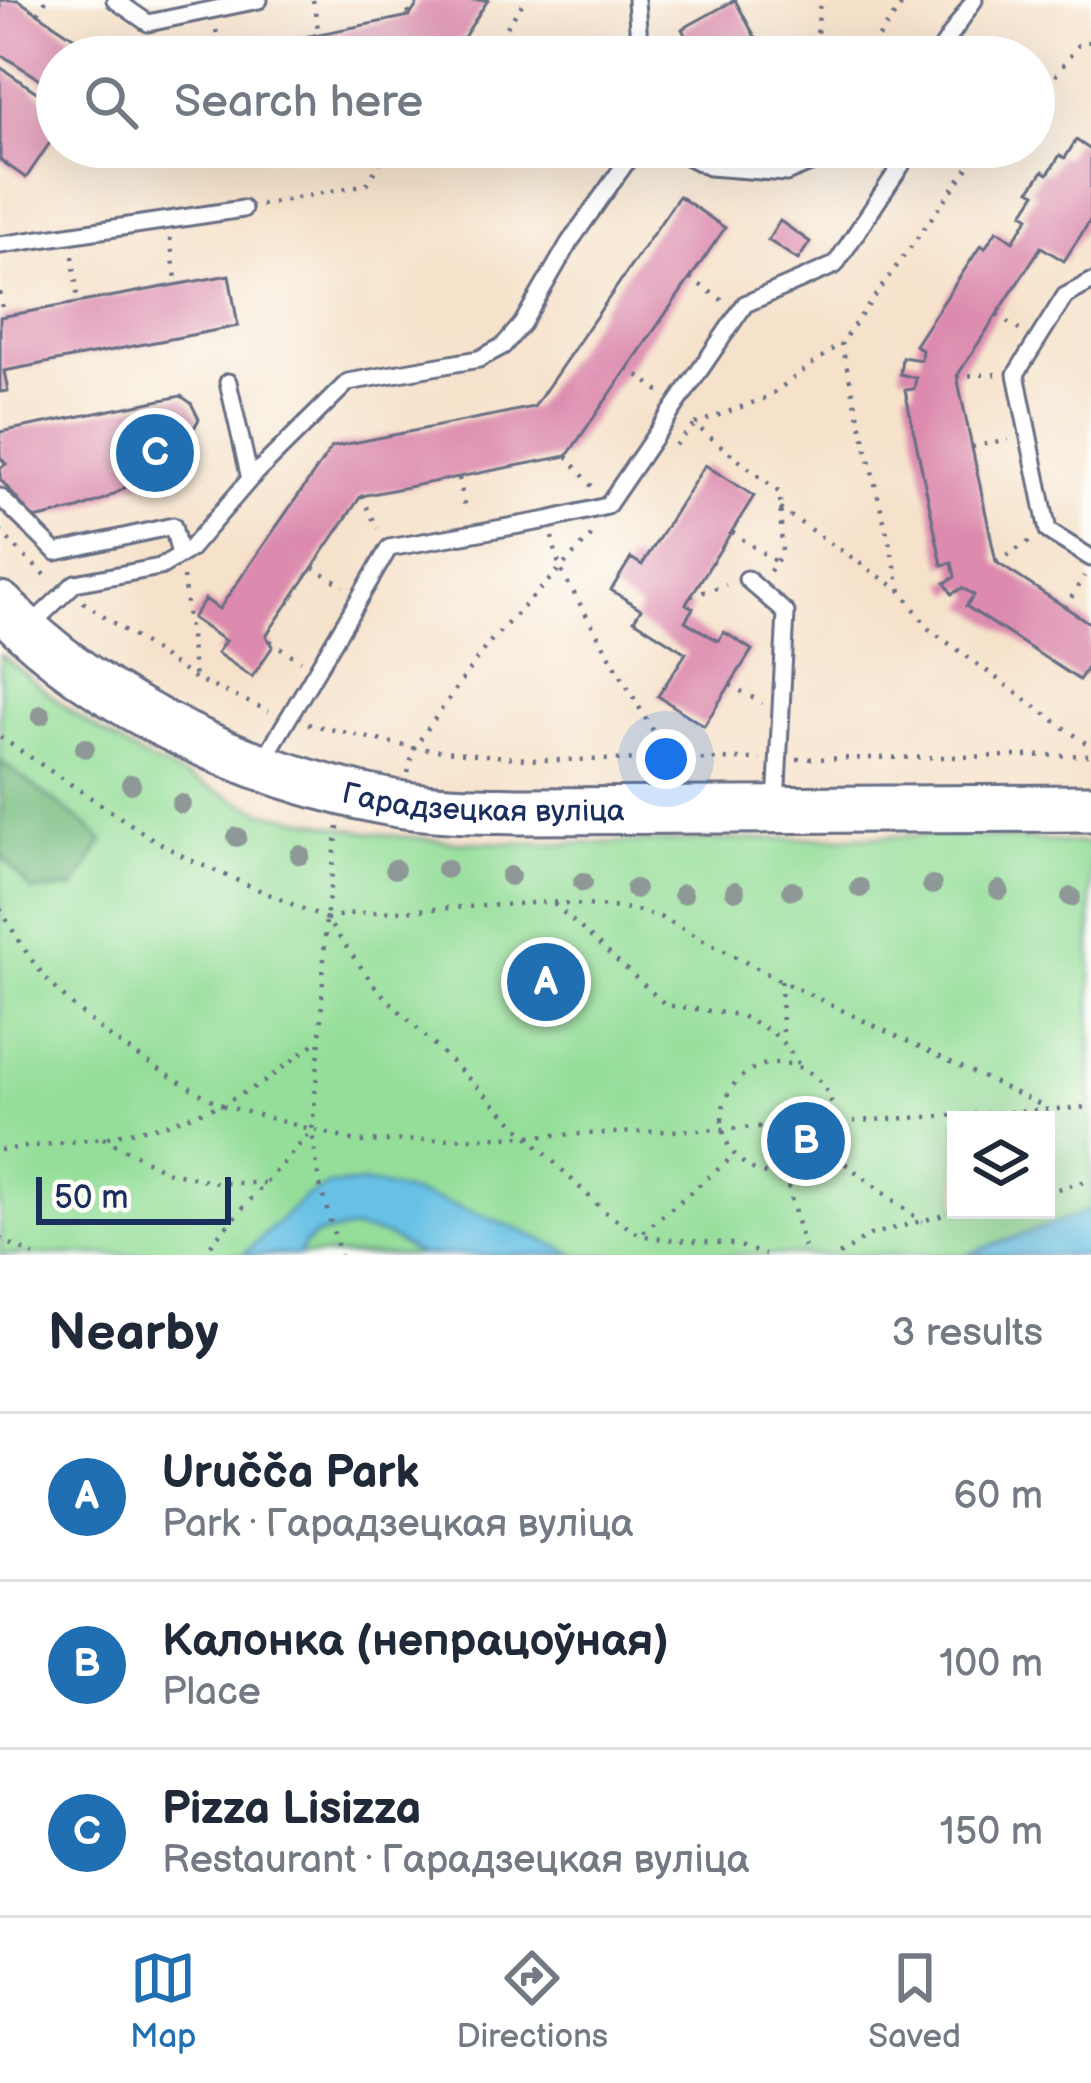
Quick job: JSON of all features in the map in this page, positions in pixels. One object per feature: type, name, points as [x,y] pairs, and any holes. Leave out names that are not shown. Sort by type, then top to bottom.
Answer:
[{"type":"street","name":"Гарадзецкая вуліца","points":[[12,618],[82,675],[204,744],[260,766],[401,804],[498,810],[1091,808]]},
{"type":"lane","points":[[115,0],[148,23],[259,0]]},
{"type":"lane","points":[[636,0],[639,36]]},
{"type":"lane","points":[[950,36],[974,0]]},
{"type":"lane","points":[[12,618],[75,583],[160,567],[190,548],[250,479],[348,382],[479,359],[503,346],[622,168]]},
{"type":"lane","points":[[722,168],[786,173],[798,168]]},
{"type":"lane","points":[[260,766],[389,548],[606,513],[745,304],[835,265],[899,168]]},
{"type":"lane","points":[[0,245],[243,209]]},
{"type":"lane","points":[[1091,282],[1065,296],[1016,374],[1048,531],[1091,561]]},
{"type":"lane","points":[[228,382],[250,479]]},
{"type":"lane","points":[[0,497],[56,552],[172,526],[180,555]]},
{"type":"lane","points":[[753,584],[787,613],[776,808]]},
{"type":"path","points":[[38,13],[46,0]]},
{"type":"path","points":[[313,0],[319,34]]},
{"type":"path","points":[[404,0],[410,16]]},
{"type":"path","points":[[501,36],[525,0]]},
{"type":"path","points":[[814,36],[820,0]]},
{"type":"path","points":[[879,36],[904,0]]},
{"type":"path","points":[[1055,76],[1078,45],[1091,41]]},
{"type":"path","points":[[243,209],[367,184],[377,168]]},
{"type":"path","points":[[665,457],[695,425],[768,397],[841,343],[967,168]]},
{"type":"path","points":[[168,220],[177,285]]},
{"type":"path","points":[[70,236],[78,304]]},
{"type":"path","points":[[690,278],[740,312]]},
{"type":"path","points":[[0,292],[4,317]]},
{"type":"path","points":[[997,315],[1036,342]]},
{"type":"path","points":[[841,343],[901,591]]},
{"type":"path","points":[[628,368],[677,403]]},
{"type":"path","points":[[957,376],[1016,374]]},
{"type":"path","points":[[691,596],[753,584],[782,553],[780,493],[695,425]]},
{"type":"path","points":[[972,446],[1029,435]]},
{"type":"path","points":[[414,748],[487,645],[606,513],[567,456]]},
{"type":"path","points":[[459,478],[470,534]]},
{"type":"path","points":[[361,496],[389,548]]},
{"type":"path","points":[[780,509],[901,591],[928,629],[1091,751]]},
{"type":"path","points":[[548,520],[560,568],[700,810]]},
{"type":"path","points":[[0,531],[28,561],[66,590],[195,679],[289,720],[414,748],[537,760],[1091,751]]},
{"type":"path","points":[[996,562],[1048,531]]},
{"type":"path","points":[[732,532],[776,562]]},
{"type":"path","points":[[180,555],[195,679]]},
{"type":"path","points":[[1065,608],[1091,561]]},
{"type":"path","points":[[313,567],[361,597]]},
{"type":"path","points":[[270,641],[318,671]]},
{"type":"path","points":[[730,685],[781,714]]},
{"type":"path","points":[[0,737],[188,860],[326,919],[377,989],[605,1212],[640,1234],[734,1244],[765,1255]]},
{"type":"path","points":[[338,824],[326,919],[312,1131],[320,1185],[340,1255]]},
{"type":"path","points":[[326,919],[551,902],[633,909],[662,918],[1048,1109]]},
{"type":"path","points":[[551,902],[666,1005],[739,1015],[772,1032],[800,1067]]},
{"type":"path","points":[[0,909],[40,972],[133,1055],[221,1106],[359,1142],[723,1129],[1091,1107]]},
{"type":"path","points":[[782,981],[782,1042]]},
{"type":"path","points":[[0,1150],[103,1138],[221,1106],[264,1082],[320,1039]]},
{"type":"path","points":[[767,1064],[800,1067],[814,1075],[832,1103],[835,1120],[826,1149],[810,1166],[785,1175],[755,1171],[735,1154],[723,1129],[729,1093],[741,1078],[767,1064]]},
{"type":"path","points":[[204,1255],[312,1131]]},
{"type":"path","points":[[103,1138],[166,1171],[217,1183],[266,1183]]},
{"type":"path","points":[[826,1149],[922,1222]]},
{"type":"path","points":[[640,1234],[735,1154]]},
{"type":"path","points":[[785,1175],[806,1255]]},
{"type":"path","points":[[1055,1190],[1091,1180]]},
{"type":"path","points":[[838,1255],[870,1235],[947,1214]]},
{"type":"path","points":[[0,1239],[34,1255]]},
{"type":"green space","points":[[0,654],[78,717],[142,757],[263,812],[371,833],[455,842],[565,844],[947,835],[1091,844],[1091,1255],[0,1255]]},
{"type":"green space","points":[[0,761],[103,841],[74,888],[32,891],[0,854]]},
{"type":"water","points":[[365,1183],[473,1212],[576,1255],[420,1255],[385,1235],[355,1229],[317,1234],[299,1255],[243,1255],[305,1197],[329,1185]]},
{"type":"water","points":[[1091,1210],[1091,1255],[965,1255]]},
{"type":"building","points":[[0,0],[18,0],[72,36],[36,36],[36,77],[0,54]]},
{"type":"building","points":[[420,0],[488,0],[465,36],[309,36],[410,16]]},
{"type":"building","points":[[735,0],[755,36],[686,36],[682,29]]},
{"type":"building","points":[[0,67],[36,92],[36,163],[26,178],[0,160]]},
{"type":"building","points":[[1076,140],[1091,150],[1091,219],[1064,261],[1041,247],[957,376],[996,562],[1091,624],[1091,662],[1079,680],[966,606],[974,595],[962,588],[952,594],[945,583],[955,577],[952,563],[942,565],[905,390],[914,389],[916,378],[900,374],[902,357],[921,360],[922,350],[915,345],[981,245],[985,248],[997,230],[1013,241],[1029,217],[1023,213],[1036,193],[1030,190],[1043,171],[1048,174],[1055,168],[1060,155],[1065,158]]},
{"type":"building","points":[[679,196],[725,228],[567,456],[361,496],[266,636],[273,646],[252,677],[217,653],[225,641],[192,618],[205,599],[219,609],[332,447],[534,407]]},
{"type":"building","points":[[780,221],[810,242],[798,260],[768,240]]},
{"type":"building","points":[[229,275],[238,326],[4,371],[8,391],[0,392],[0,317]]},
{"type":"building","points":[[181,396],[199,419],[174,451],[179,478],[128,486],[78,509],[34,519],[0,479],[0,468],[6,464],[0,457],[0,432]]},
{"type":"building","points":[[705,465],[754,496],[686,604],[693,608],[685,621],[718,641],[724,632],[752,650],[704,726],[658,696],[686,653],[634,620],[641,609],[611,590],[631,558],[642,565]]},
{"type":"place","name":"Pizza Lisizza","points":[[155,453]]},
{"type":"place","name":"Uručča Park","points":[[546,982]]},
{"type":"place","name":"Калонка (непрацоўная)","points":[[806,1141]]}]
